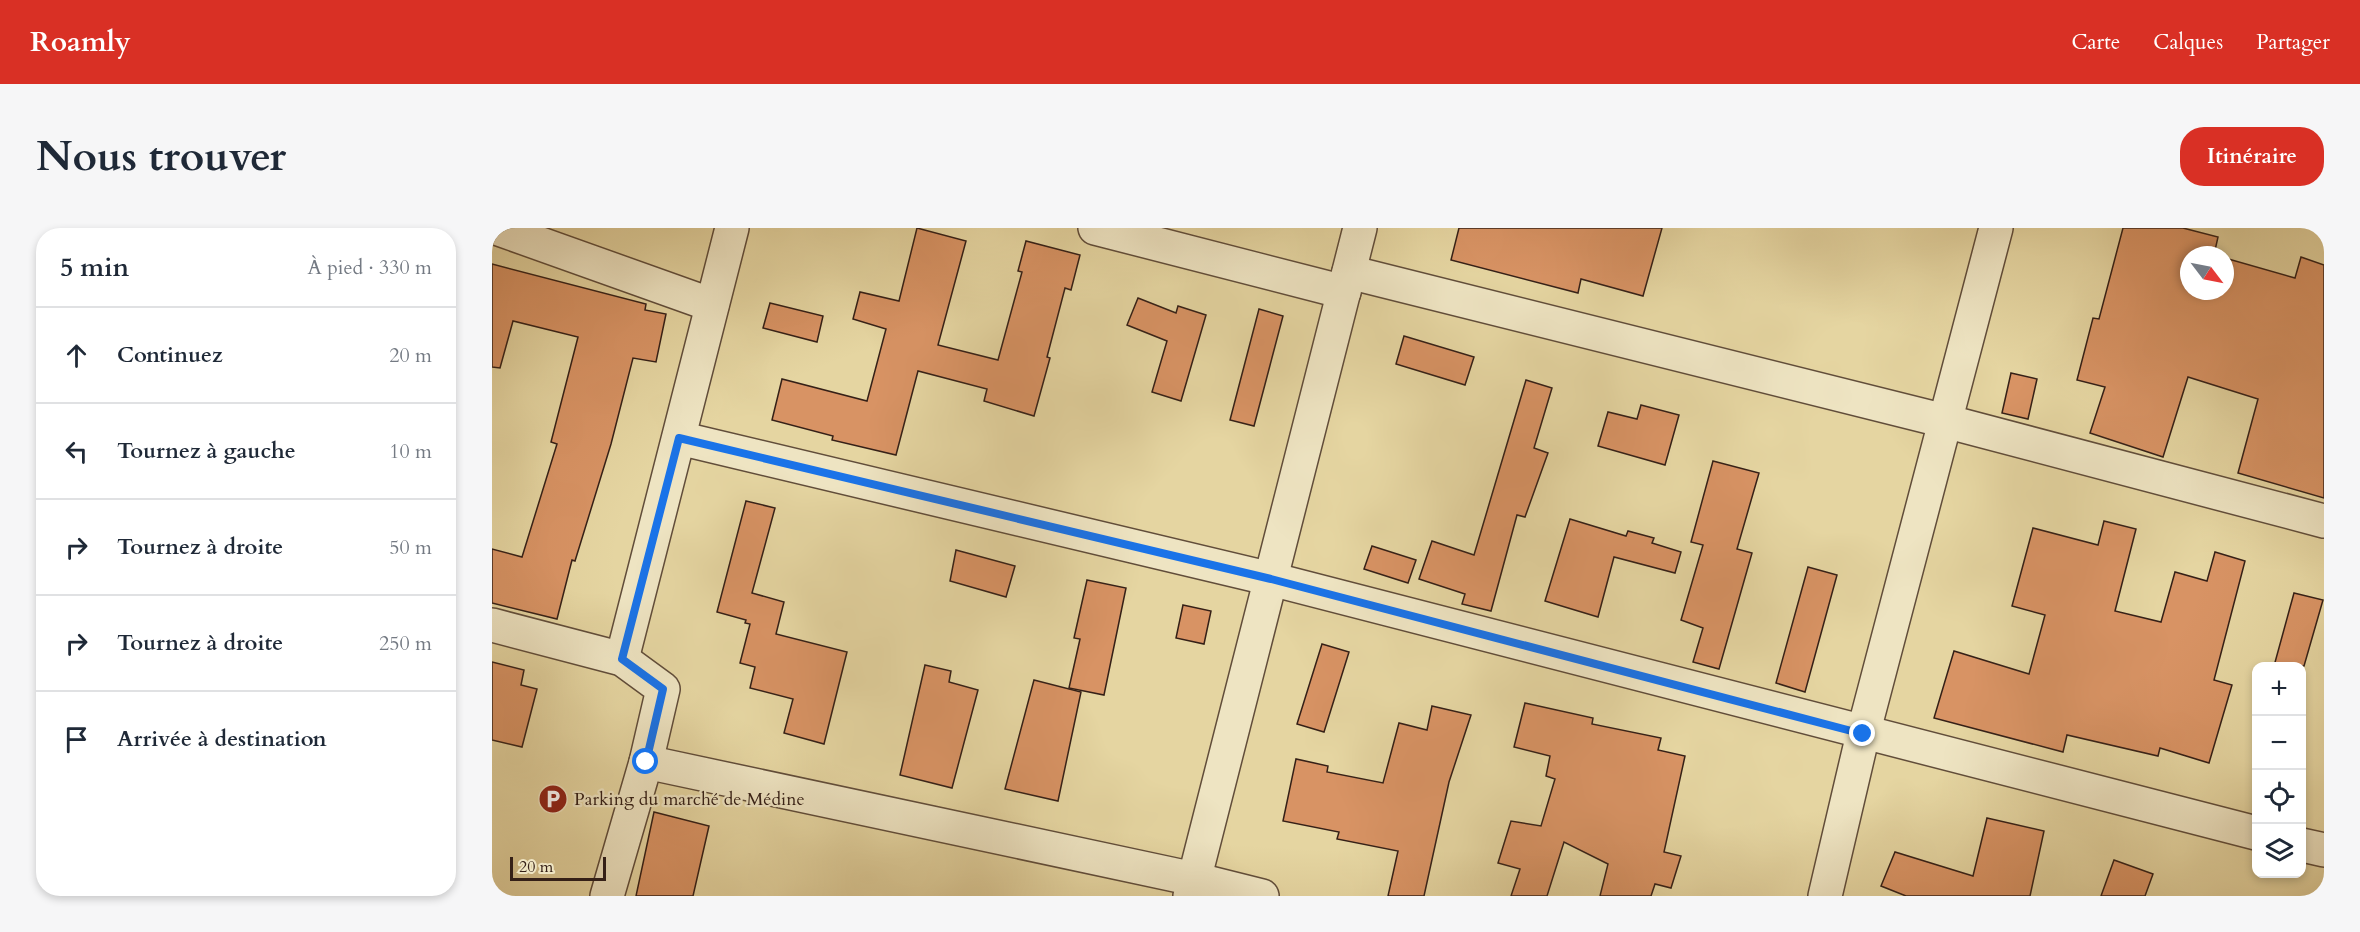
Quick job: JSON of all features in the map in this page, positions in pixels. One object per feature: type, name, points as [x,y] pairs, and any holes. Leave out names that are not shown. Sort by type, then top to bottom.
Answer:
[{"type":"street","points":[[496,228],[712,305]]},
{"type":"street","points":[[622,659],[732,228]]},
{"type":"street","points":[[1095,228],[1347,282],[1945,421],[2324,521]]},
{"type":"street","points":[[1192,887],[1360,228]]},
{"type":"street","points":[[1825,896],[1863,734],[1996,228]]},
{"type":"street","points":[[679,438],[1271,579],[1863,734],[2252,832]]},
{"type":"street","points":[[492,625],[622,659],[663,689],[646,762],[607,896]]},
{"type":"street","points":[[646,762],[1192,887],[1262,896]]},
{"type":"street","points":[[2306,846],[2324,850]]},
{"type":"building","points":[[917,228],[966,241],[938,345],[998,360],[1022,272],[1018,271],[1026,241],[1080,255],[1071,290],[1065,288],[1047,357],[1050,358],[1034,416],[984,401],[987,389],[918,371],[896,455],[832,440],[833,436],[772,420],[782,379],[867,401],[886,329],[853,319],[860,292],[899,301]]},
{"type":"building","points":[[1459,228],[1662,228],[1643,296],[1581,279],[1578,293],[1451,260]]},
{"type":"building","points":[[2123,228],[2183,228],[2218,237],[2216,246],[2180,246],[2180,300],[2234,300],[2234,261],[2295,278],[2301,257],[2324,265],[2324,498],[2238,473],[2258,399],[2188,377],[2163,457],[2090,433],[2105,387],[2077,380],[2093,318],[2099,319]]},
{"type":"building","points":[[492,264],[646,304],[645,310],[666,314],[656,362],[633,358],[611,444],[575,561],[572,560],[557,619],[492,603],[492,549],[522,557],[557,444],[551,442],[578,337],[513,321],[500,368],[492,367]]},
{"type":"building","points":[[1138,298],[1176,313],[1178,306],[1206,315],[1181,401],[1152,392],[1167,341],[1127,325]]},
{"type":"building","points":[[770,303],[823,316],[817,342],[763,328]]},
{"type":"building","points":[[1259,309],[1283,316],[1254,426],[1230,420]]},
{"type":"building","points":[[1404,336],[1474,357],[1465,385],[1396,364]]},
{"type":"building","points":[[2011,373],[2037,379],[2028,419],[2002,413]]},
{"type":"building","points":[[1526,380],[1552,388],[1534,448],[1548,453],[1525,517],[1517,515],[1491,611],[1462,604],[1465,594],[1419,579],[1432,541],[1474,555]]},
{"type":"building","points":[[1641,405],[1679,415],[1665,465],[1598,446],[1608,412],[1637,419]]},
{"type":"building","points":[[1713,461],[1759,473],[1737,549],[1752,553],[1719,669],[1693,662],[1703,628],[1681,620],[1703,545],[1691,542]]},
{"type":"building","points":[[746,501],[775,508],[752,593],[784,602],[776,634],[847,652],[824,744],[784,733],[793,699],[750,688],[755,667],[740,663],[750,624],[745,623],[746,620],[717,612]]},
{"type":"building","points":[[1570,519],[1626,536],[1628,531],[1654,538],[1652,543],[1681,552],[1675,573],[1614,557],[1598,617],[1545,601]]},
{"type":"building","points":[[2104,521],[2136,529],[2115,611],[2161,622],[2175,572],[2207,581],[2215,552],[2245,561],[2214,680],[2232,685],[2209,763],[2160,748],[2158,756],[2067,735],[2063,752],[1934,718],[1954,651],[2029,674],[2045,615],[2012,606],[2033,528],[2098,545]]},
{"type":"building","points":[[1372,546],[1416,560],[1408,583],[1364,569]]},
{"type":"building","points":[[956,550],[1015,566],[1006,597],[950,581]]},
{"type":"building","points":[[1808,567],[1837,575],[1805,692],[1776,683]]},
{"type":"building","points":[[1087,580],[1126,588],[1104,695],[1069,688],[1080,639],[1074,638]]},
{"type":"building","points":[[2294,593],[2323,600],[2305,662],[2275,662]]},
{"type":"building","points":[[1183,605],[1211,611],[1204,644],[1176,638]]},
{"type":"building","points":[[1322,644],[1349,652],[1324,732],[1297,724]]},
{"type":"building","points":[[492,662],[524,670],[521,685],[537,689],[522,747],[492,740]]},
{"type":"building","points":[[925,665],[951,671],[949,682],[978,690],[952,788],[900,775]]},
{"type":"building","points":[[1034,680],[1081,692],[1058,801],[1005,789]]},
{"type":"building","points":[[1525,703],[1593,718],[1592,724],[1661,738],[1658,750],[1685,756],[1664,852],[1681,856],[1671,888],[1655,884],[1651,896],[1600,896],[1608,864],[1564,842],[1547,896],[1511,896],[1520,869],[1498,863],[1511,821],[1541,826],[1555,779],[1546,776],[1550,756],[1514,747]]},
{"type":"building","points":[[1432,706],[1471,715],[1449,782],[1424,896],[1388,896],[1398,851],[1337,839],[1339,832],[1283,821],[1296,759],[1328,766],[1327,772],[1383,783],[1399,723],[1427,730]]},
{"type":"building","points":[[654,812],[709,826],[693,896],[636,896]]},
{"type":"building","points":[[1987,818],[2044,831],[2030,896],[1906,896],[1881,886],[1895,852],[1973,876]]},
{"type":"building","points":[[2114,860],[2153,874],[2145,896],[2101,896]]},
{"type":"place","name":"Parking du marché de Médine","points":[[553,799]]},
{"type":"route","points":[[646,762],[663,689],[622,659],[679,438],[1271,579],[1863,734]]}]
